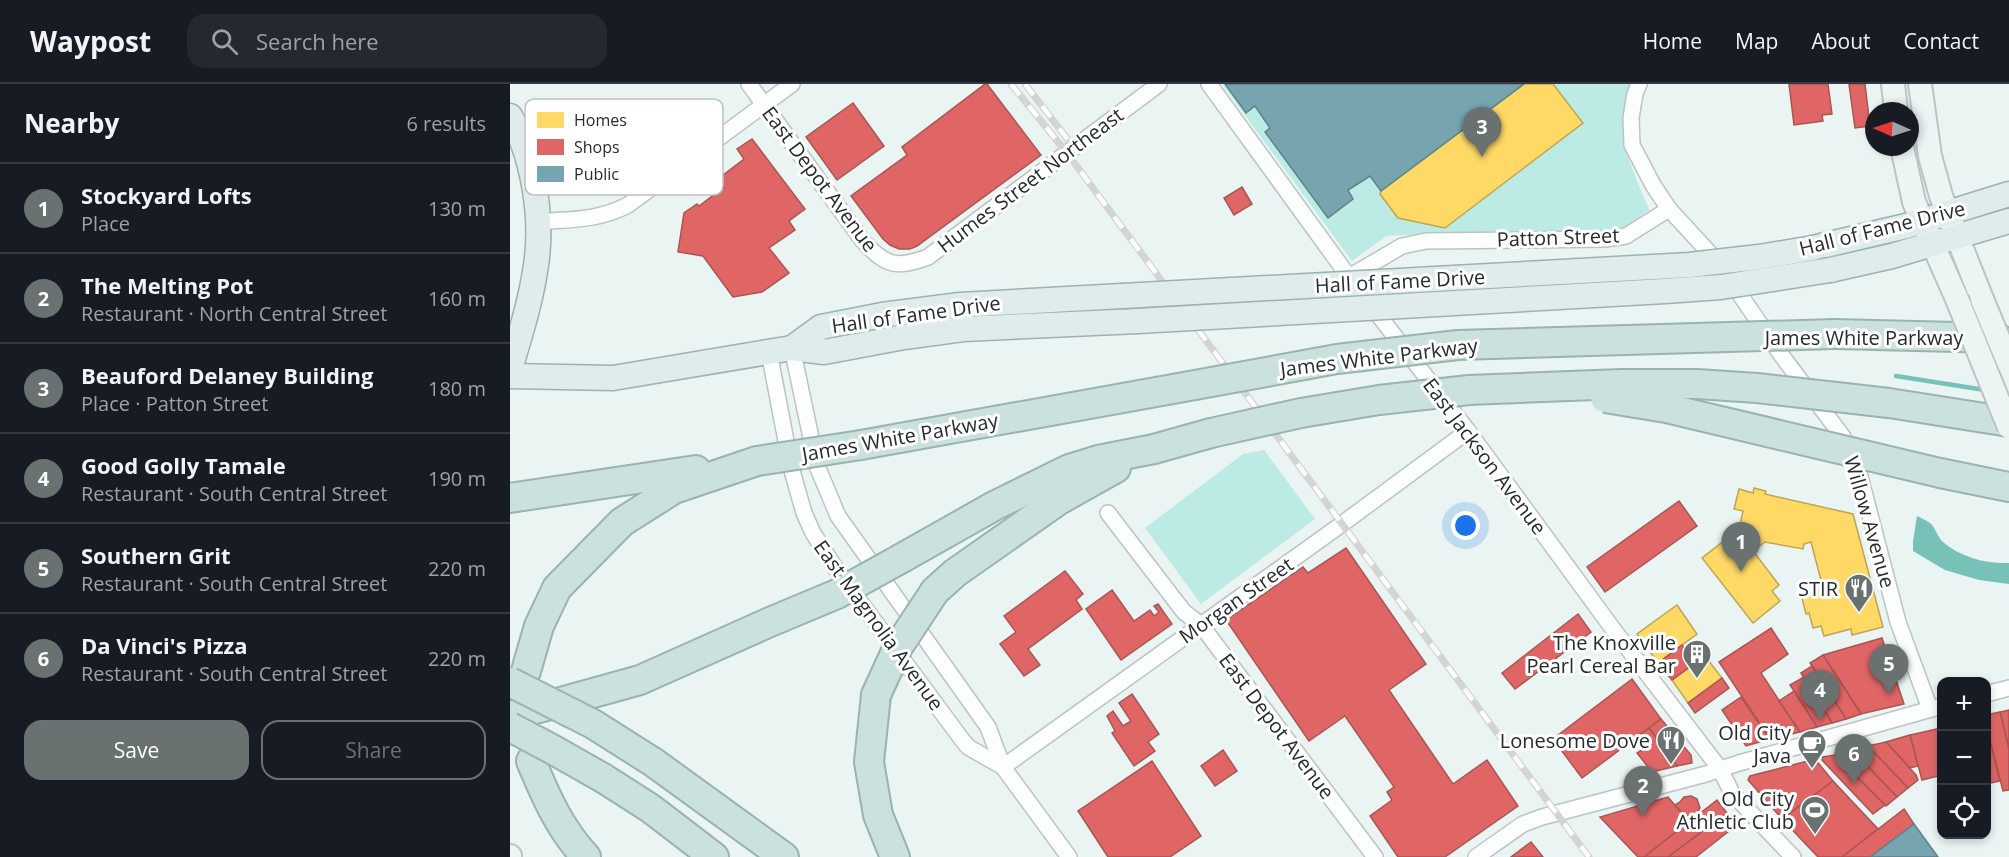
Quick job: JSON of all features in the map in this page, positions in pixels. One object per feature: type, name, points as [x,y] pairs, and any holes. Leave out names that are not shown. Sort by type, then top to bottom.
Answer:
[{"type":"highway","name":"James White Parkway","points":[[757,461],[861,445],[1337,359],[1458,345],[1834,334],[2009,339]]},
{"type":"highway","points":[[510,716],[640,680],[837,594],[994,506],[1069,469],[1098,460],[1154,449],[1211,433],[1301,413],[1379,400],[1469,390],[1622,384],[1697,384],[1757,388],[1888,403],[2009,422]]},
{"type":"highway","points":[[1544,388],[1666,408],[1940,473],[2009,487]]},
{"type":"highway","points":[[895,857],[878,815],[869,762],[876,695],[898,647],[935,591],[956,573],[1059,500],[1103,474],[1154,449]]},
{"type":"highway","points":[[522,496],[757,461]]},
{"type":"highway","points":[[586,857],[552,810],[531,761],[518,677],[539,626],[557,588],[622,522],[674,489],[757,461]]},
{"type":"highway","points":[[518,677],[653,762],[784,857]]},
{"type":"highway","points":[[510,727],[603,778],[650,808],[714,857]]},
{"type":"main road","points":[[1893,84],[1895,102]]},
{"type":"main road","points":[[1920,84],[1930,156],[1947,213],[2009,364]]},
{"type":"main road","points":[[510,116],[525,153]]},
{"type":"main road","points":[[1904,156],[1914,202],[1957,299],[2009,427]]},
{"type":"main road","name":"Hall of Fame Drive","points":[[780,350],[822,327],[882,315],[960,305],[1689,265],[1759,257],[1813,248],[1922,221],[2009,194]]},
{"type":"main road","points":[[510,369],[525,320],[536,264],[535,195]]},
{"type":"main road","name":"Hall of Fame Drive","points":[[510,376],[613,378],[780,350],[824,352],[963,329],[1721,287],[1830,270],[1892,256],[2009,221]]},
{"type":"street","name":"East Depot Avenue","points":[[749,84],[863,241],[874,254],[886,262],[897,265]]},
{"type":"street","points":[[723,136],[792,84]]},
{"type":"street","name":"Humes Street Northeast","points":[[897,265],[911,264],[928,257],[1158,84]]},
{"type":"street","name":"East Jackson Avenue","points":[[1209,84],[1349,277],[1468,430],[1613,629],[1720,769],[1732,793],[1793,857]]},
{"type":"street","points":[[1639,84],[1631,118],[1632,145],[1669,209]]},
{"type":"street","points":[[537,222],[611,214],[643,195]]},
{"type":"street","name":"Patton Street","points":[[1349,277],[1402,246],[1426,241],[1605,239],[1626,236],[1669,209]]},
{"type":"street","name":"Willow Avenue","points":[[1669,209],[1717,261],[1782,356],[1843,437],[1858,469],[1898,622],[1936,708]]},
{"type":"street","name":"East Magnolia Avenue","points":[[780,350],[791,467],[804,513],[813,533],[847,585],[968,747],[1004,767]]},
{"type":"street","name":"East Magnolia Avenue","points":[[780,350],[817,466],[838,516],[988,727],[1004,767],[1069,857]]},
{"type":"street","name":"Morgan Street","points":[[1004,767],[1342,524],[1468,430]]},
{"type":"street","name":"East Depot Avenue","points":[[1108,513],[1184,612],[1201,625],[1375,857]]},
{"type":"street","points":[[1991,693],[2009,688]]},
{"type":"street","points":[[1476,857],[1514,830],[1533,820],[1936,708]]},
{"type":"shaded area","points":[[1222,84],[1631,84],[1623,146],[1649,210],[1625,227],[1602,230],[1510,234],[1459,232],[1386,236],[1352,261]]},
{"type":"shaded area","points":[[1264,450],[1315,519],[1201,604],[1145,528],[1243,454]]},
{"type":"shaded area","points":[[1917,516],[1930,523],[1943,542],[1957,552],[1982,561],[2009,563],[2009,584],[1979,580],[1945,570],[1913,551]]},
{"type":"building: Homes","points":[[1524,84],[1553,84],[1583,123],[1445,228],[1398,218],[1380,194],[1381,191]]},
{"type":"building: Homes","points":[[1754,488],[1766,491],[1765,494],[1853,514],[1883,627],[1852,635],[1851,629],[1824,636],[1821,626],[1813,628],[1809,613],[1806,614],[1801,594],[1823,588],[1811,542],[1804,544],[1803,549],[1765,542],[1753,551],[1779,585],[1772,591],[1780,601],[1753,623],[1702,558],[1739,529],[1743,511],[1734,509],[1739,489],[1753,493]]},
{"type":"building: Homes","points":[[1677,605],[1697,634],[1658,663],[1637,634]]},
{"type":"building: Homes","name":"The Knoxville Pearl Cereal Bar","points":[[1705,656],[1722,678],[1688,703],[1672,680]]},
{"type":"building: Shops","points":[[985,84],[1041,155],[917,246],[910,249],[899,249],[890,245],[851,196],[907,155],[902,147]]},
{"type":"building: Shops","points":[[1789,84],[1828,84],[1832,114],[1822,115],[1823,121],[1794,125]]},
{"type":"building: Shops","points":[[1849,84],[1865,84],[1867,102],[1865,102],[1865,127],[1855,128]]},
{"type":"building: Shops","points":[[853,103],[884,146],[837,180],[806,137]]},
{"type":"building: Shops","points":[[752,139],[805,209],[789,221],[795,230],[769,248],[789,273],[762,292],[733,297],[703,256],[678,252],[684,213],[697,204],[699,206],[713,195],[723,195],[723,175],[744,159],[737,149]]},
{"type":"building: Shops","points":[[1242,187],[1252,204],[1234,215],[1224,198]]},
{"type":"building: Shops","points":[[1679,501],[1697,526],[1605,592],[1587,567]]},
{"type":"building: Shops","points":[[1346,548],[1426,664],[1389,690],[1453,784],[1487,760],[1518,806],[1445,857],[1398,857],[1370,816],[1392,800],[1387,792],[1394,787],[1345,716],[1309,741],[1226,620],[1303,567],[1308,573]]},
{"type":"building: Shops","points":[[1065,571],[1083,594],[1076,600],[1082,609],[1028,649],[1040,665],[1024,676],[1000,644],[1016,632],[1004,616]]},
{"type":"building: Shops","points":[[1112,590],[1134,621],[1150,610],[1154,616],[1159,612],[1154,606],[1158,604],[1172,624],[1121,660],[1086,609]]},
{"type":"building: Shops","points":[[1578,614],[1591,632],[1515,689],[1502,673]]},
{"type":"building: Shops","points":[[1771,628],[1788,654],[1761,673],[1800,732],[1770,739],[1719,662]]},
{"type":"building: Shops","points":[[1882,638],[1904,704],[1861,714],[1823,655]]},
{"type":"building: Shops","points":[[1682,645],[1695,663],[1672,680],[1658,663]]},
{"type":"building: Shops","points":[[1823,655],[1861,714],[1846,719],[1810,663]]},
{"type":"building: Shops","points":[[1812,666],[1846,719],[1832,723],[1801,673]]},
{"type":"building: Shops","points":[[1804,677],[1832,723],[1817,727],[1790,685]]},
{"type":"building: Shops","points":[[1722,678],[1729,688],[1695,713],[1688,703]]},
{"type":"building: Shops","points":[[1632,679],[1661,719],[1582,778],[1553,739]]},
{"type":"building: Shops","points":[[1794,691],[1817,727],[1800,732],[1779,701]]},
{"type":"building: Shops","points":[[1132,694],[1159,734],[1148,742],[1155,751],[1134,766],[1112,733],[1115,731],[1107,716],[1113,711],[1123,726],[1131,721],[1119,703]]},
{"type":"building: Shops","points":[[1741,697],[1770,739],[1746,746],[1722,710]]},
{"type":"building: Shops","points":[[2009,710],[2009,749],[2000,712]]},
{"type":"building: Shops","points":[[2000,712],[2009,749],[2009,790],[2003,791],[1991,744],[1991,714]]},
{"type":"building: Shops","points":[[1661,719],[1691,755],[1692,763],[1677,766],[1649,728]]},
{"type":"building: Shops","points":[[1649,728],[1677,766],[1652,772],[1637,753],[1645,748],[1638,736]]},
{"type":"building: Shops","points":[[1937,729],[1937,776],[1922,780],[1910,735]]},
{"type":"building: Shops","points":[[1910,735],[1918,766],[1910,768],[1886,742]]},
{"type":"building: Shops","points":[[1886,742],[1916,775],[1918,780],[1908,788],[1868,746]]},
{"type":"building: Shops","points":[[1991,745],[2000,781],[1991,783]]},
{"type":"building: Shops","points":[[1868,746],[1908,788],[1897,797],[1852,750]]},
{"type":"building: Shops","points":[[1223,750],[1237,771],[1215,786],[1201,766]]},
{"type":"building: Shops","points":[[1852,750],[1897,797],[1886,806],[1835,755]]},
{"type":"building: Shops","points":[[1835,755],[1885,805],[1873,814],[1822,760],[1823,757]]},
{"type":"building: Shops","points":[[1815,759],[1833,781],[1782,819],[1748,780],[1750,776]]},
{"type":"building: Shops","points":[[1152,761],[1201,836],[1170,857],[1108,857],[1078,811]]},
{"type":"building: Shops","points":[[1833,781],[1878,829],[1842,857],[1818,857],[1782,819]]},
{"type":"building: Shops","points":[[1691,796],[1697,799],[1700,808],[1697,813],[1690,816],[1693,819],[1689,822],[1675,805],[1684,797]]},
{"type":"building: Shops","points":[[1668,797],[1689,822],[1644,857],[1638,857],[1600,817]]},
{"type":"building: Shops","points":[[1717,800],[1727,813],[1668,857],[1644,857]]},
{"type":"building: Shops","points":[[1904,809],[1914,824],[1870,857],[1842,857]]},
{"type":"building: Shops","points":[[1727,813],[1738,824],[1696,857],[1668,857]]},
{"type":"building: Shops","points":[[1531,842],[1543,857],[1511,857]]},
{"type":"building: Public","points":[[1225,84],[1524,84],[1381,191],[1370,176],[1348,190],[1353,199],[1328,218],[1265,132],[1270,128],[1255,106],[1246,113]]},
{"type":"building: Public","points":[[1914,824],[1938,857],[1870,857]]},
{"type":"waterway","points":[[1896,376],[1985,390]]},
{"type":"railway","points":[[1011,84],[1067,153],[1589,857]]},
{"type":"railway","points":[[1025,84],[1076,150]]},
{"type":"place","name":"Beauford Delaney Building","points":[[1482,157]]},
{"type":"place","name":"Stockyard Lofts","points":[[1741,572]]},
{"type":"place","name":"STIR","points":[[1859,614]]},
{"type":"place","name":"The Knoxville Pearl Cereal Bar","points":[[1697,680]]},
{"type":"place","name":"Southern Grit","points":[[1889,694]]},
{"type":"place","name":"Good Golly Tamale","points":[[1820,720]]},
{"type":"place","name":"Lonesome Dove","points":[[1671,766]]},
{"type":"place","name":"Old City Java","points":[[1812,770]]},
{"type":"place","name":"Da Vinci's Pizza","points":[[1854,784]]},
{"type":"place","name":"The Melting Pot","points":[[1643,816]]},
{"type":"place","name":"Old City Athletic Club","points":[[1815,836]]}]
